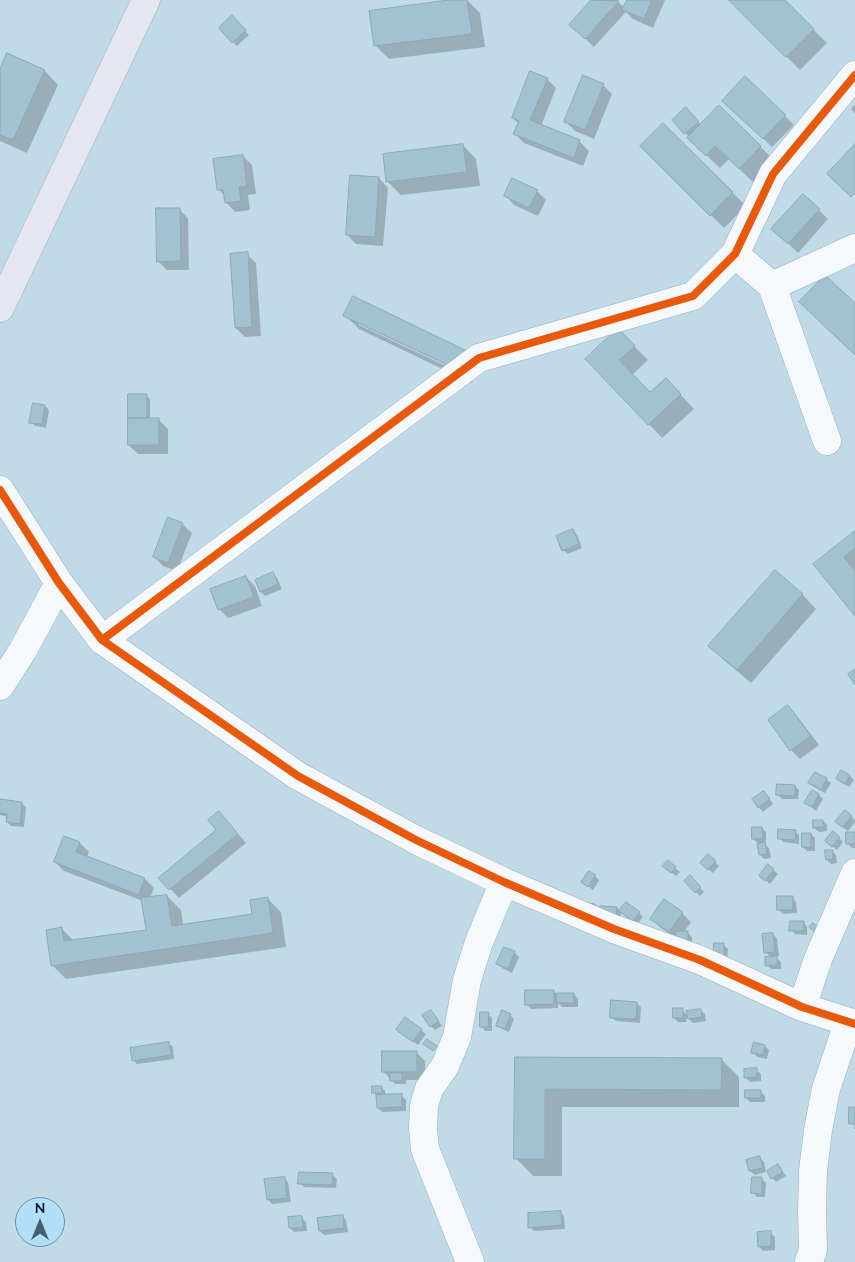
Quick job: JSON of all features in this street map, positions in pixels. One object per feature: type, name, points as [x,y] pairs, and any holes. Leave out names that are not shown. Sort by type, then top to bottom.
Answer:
[{"type":"highway","points":[[3,295],[146,0]]},
{"type":"street","points":[[102,640],[479,358],[693,296],[735,254],[773,174],[855,75]]},
{"type":"street","points":[[772,286],[855,248]]},
{"type":"street","points":[[735,254],[772,286],[827,441]]},
{"type":"street","points":[[0,490],[59,583],[102,640],[298,776],[416,840],[504,882],[614,929],[700,960],[802,1007],[851,1023],[826,1090],[818,1130],[813,1170],[813,1250],[809,1262]]},
{"type":"street","points":[[0,686],[23,650],[59,583]]},
{"type":"street","points":[[802,1007],[818,959],[855,873]]},
{"type":"street","points":[[470,1262],[425,1150],[424,1106],[429,1090],[446,1066],[457,1037],[468,980],[479,942],[504,882]]},
{"type":"building","points":[[449,0],[467,0],[472,34],[374,46],[369,11]]},
{"type":"building","points":[[591,0],[619,1],[585,39],[569,25]]},
{"type":"building","points":[[627,0],[652,0],[644,19],[622,10]]},
{"type":"building","points":[[729,0],[785,0],[814,29],[786,57]]},
{"type":"building","points":[[232,15],[246,30],[232,43],[219,28]]},
{"type":"building","points":[[7,53],[45,70],[13,140],[0,135],[0,69]]},
{"type":"building","points":[[530,71],[548,78],[530,120],[580,140],[574,158],[513,134],[519,121],[512,118]]},
{"type":"building","points":[[583,75],[604,84],[585,130],[564,122]]},
{"type":"building","points":[[745,76],[786,115],[763,139],[722,101]]},
{"type":"building","points":[[719,105],[761,146],[739,169],[715,146],[706,156],[687,138]]},
{"type":"building","points":[[686,107],[699,122],[684,134],[672,120]]},
{"type":"building","points":[[663,123],[733,192],[710,216],[640,146]]},
{"type":"building","points":[[463,144],[467,172],[386,182],[383,154]]},
{"type":"building","points":[[855,144],[855,193],[851,197],[827,174]]},
{"type":"building","points":[[243,155],[247,186],[239,187],[241,201],[225,203],[223,190],[217,190],[213,159]]},
{"type":"building","points":[[350,175],[379,177],[375,237],[346,235]]},
{"type":"building","points":[[512,178],[538,190],[529,208],[504,196]]},
{"type":"building","points":[[803,194],[820,209],[788,244],[771,229]]},
{"type":"building","points":[[156,208],[180,208],[181,261],[157,262]]},
{"type":"building","points":[[248,252],[252,327],[235,328],[230,254]]},
{"type":"building","points":[[825,275],[855,303],[855,355],[799,302]]},
{"type":"building","points":[[353,296],[467,351],[458,370],[343,316]]},
{"type":"building","points":[[618,328],[635,346],[619,360],[650,392],[666,378],[681,394],[648,425],[585,359]]},
{"type":"building","points":[[128,394],[147,394],[147,418],[128,418]]},
{"type":"building","points":[[33,403],[45,405],[42,424],[29,423]]},
{"type":"building","points":[[128,418],[159,418],[159,445],[128,445]]},
{"type":"building","points":[[168,517],[183,523],[168,563],[153,557]]},
{"type":"building","points":[[573,529],[579,544],[562,551],[556,536]]},
{"type":"building","points":[[855,531],[855,548],[844,557],[855,571],[855,616],[813,564]]},
{"type":"building","points":[[775,570],[803,594],[737,670],[708,646]]},
{"type":"building","points":[[273,572],[278,584],[260,592],[255,580]]},
{"type":"building","points":[[246,576],[254,597],[218,610],[210,589]]},
{"type":"building","points":[[855,669],[855,685],[848,674]]},
{"type":"building","points":[[788,705],[811,736],[790,751],[768,720]]},
{"type":"building","points":[[841,770],[850,775],[845,784],[836,779]]},
{"type":"building","points":[[815,772],[827,778],[821,790],[808,783]]},
{"type":"building","points":[[777,784],[795,785],[795,796],[776,795]]},
{"type":"building","points":[[812,790],[819,794],[812,807],[804,803]]},
{"type":"building","points":[[764,791],[770,799],[758,808],[752,799]]},
{"type":"building","points":[[0,799],[22,802],[20,824],[6,822],[7,814],[0,813]]},
{"type":"building","points":[[845,810],[852,816],[843,827],[835,822]]},
{"type":"building","points":[[219,811],[238,834],[169,890],[158,878],[216,830],[208,820]]},
{"type":"building","points":[[813,820],[823,820],[824,827],[813,828]]},
{"type":"building","points":[[752,827],[762,827],[763,839],[752,839]]},
{"type":"building","points":[[778,829],[796,830],[795,840],[778,839]]},
{"type":"building","points":[[833,831],[840,837],[832,847],[825,841]]},
{"type":"building","points":[[846,832],[855,832],[855,844],[846,844]]},
{"type":"building","points":[[802,833],[811,833],[811,848],[802,847]]},
{"type":"building","points":[[64,836],[80,842],[76,852],[145,878],[139,895],[54,862]]},
{"type":"building","points":[[765,842],[767,854],[759,855],[757,844]]},
{"type":"building","points":[[825,850],[833,850],[833,859],[826,860]]},
{"type":"building","points":[[708,854],[716,861],[708,870],[700,863]]},
{"type":"building","points":[[668,860],[676,867],[671,873],[662,866]]},
{"type":"building","points":[[768,864],[774,869],[765,881],[759,876]]},
{"type":"building","points":[[589,871],[596,875],[588,887],[581,882]]},
{"type":"building","points":[[690,875],[701,887],[695,893],[684,881]]},
{"type":"building","points":[[167,895],[172,926],[252,914],[250,900],[268,897],[273,933],[51,966],[46,930],[62,927],[64,941],[146,930],[141,898]]},
{"type":"building","points":[[777,896],[793,896],[793,910],[777,910]]},
{"type":"building","points":[[664,899],[683,912],[669,932],[650,919]]},
{"type":"building","points":[[626,902],[640,912],[632,921],[619,911]]},
{"type":"building","points":[[600,906],[617,907],[616,919],[599,919]]},
{"type":"building","points":[[790,921],[804,921],[804,931],[789,931]]},
{"type":"building","points":[[813,923],[819,928],[815,932],[809,927]]},
{"type":"building","points":[[676,931],[688,931],[688,945],[676,945]]},
{"type":"building","points":[[773,933],[775,952],[764,953],[762,934]]},
{"type":"building","points":[[714,943],[724,943],[724,959],[713,959]]},
{"type":"building","points":[[504,947],[515,951],[508,969],[496,964]]},
{"type":"building","points":[[777,956],[777,965],[765,966],[765,957]]},
{"type":"building","points":[[525,990],[554,990],[554,1004],[525,1005]]},
{"type":"building","points":[[557,993],[574,993],[574,1003],[557,1003]]},
{"type":"building","points":[[611,1000],[637,1002],[636,1019],[610,1018]]},
{"type":"building","points":[[673,1008],[683,1008],[683,1018],[673,1018]]},
{"type":"building","points":[[701,1009],[702,1017],[688,1019],[686,1011]]},
{"type":"building","points":[[431,1010],[439,1021],[430,1027],[422,1015]]},
{"type":"building","points":[[502,1010],[511,1014],[505,1029],[496,1026]]},
{"type":"building","points":[[480,1012],[489,1012],[488,1027],[480,1027]]},
{"type":"building","points":[[405,1017],[422,1029],[413,1042],[396,1030]]},
{"type":"building","points":[[427,1039],[437,1046],[433,1051],[423,1044]]},
{"type":"building","points":[[169,1042],[171,1055],[132,1061],[130,1048]]},
{"type":"building","points":[[754,1042],[765,1045],[763,1055],[751,1053]]},
{"type":"building","points":[[382,1051],[417,1051],[417,1072],[382,1072]]},
{"type":"building","points":[[515,1057],[722,1058],[721,1090],[545,1089],[545,1159],[514,1159]]},
{"type":"building","points":[[757,1068],[757,1077],[744,1078],[744,1069]]},
{"type":"building","points":[[390,1073],[402,1073],[402,1081],[390,1081]]},
{"type":"building","points":[[372,1086],[382,1086],[382,1093],[372,1093]]},
{"type":"building","points":[[745,1090],[761,1090],[761,1098],[745,1098]]},
{"type":"building","points":[[402,1094],[402,1107],[377,1108],[376,1095]]},
{"type":"building","points":[[849,1107],[855,1107],[855,1124],[849,1124]]},
{"type":"building","points":[[760,1156],[763,1168],[749,1171],[746,1160]]},
{"type":"building","points":[[778,1164],[783,1172],[771,1179],[767,1171]]},
{"type":"building","points":[[299,1172],[333,1173],[332,1185],[298,1184]]},
{"type":"building","points":[[285,1177],[287,1198],[267,1200],[264,1179]]},
{"type":"building","points":[[752,1177],[762,1177],[762,1194],[751,1193]]},
{"type":"building","points":[[561,1211],[562,1225],[528,1228],[528,1213]]},
{"type":"building","points":[[343,1215],[344,1228],[319,1231],[317,1218]]},
{"type":"building","points":[[302,1216],[303,1228],[289,1228],[288,1217]]},
{"type":"building","points":[[771,1231],[771,1246],[758,1247],[757,1232]]},
{"type":"cycle path","points":[[102,640],[479,358],[693,296],[735,254],[773,174],[855,75]]},
{"type":"cycle path","points":[[0,490],[59,583],[102,640],[298,776],[416,840],[504,882],[614,929],[700,960],[802,1007],[855,1024]]}]
